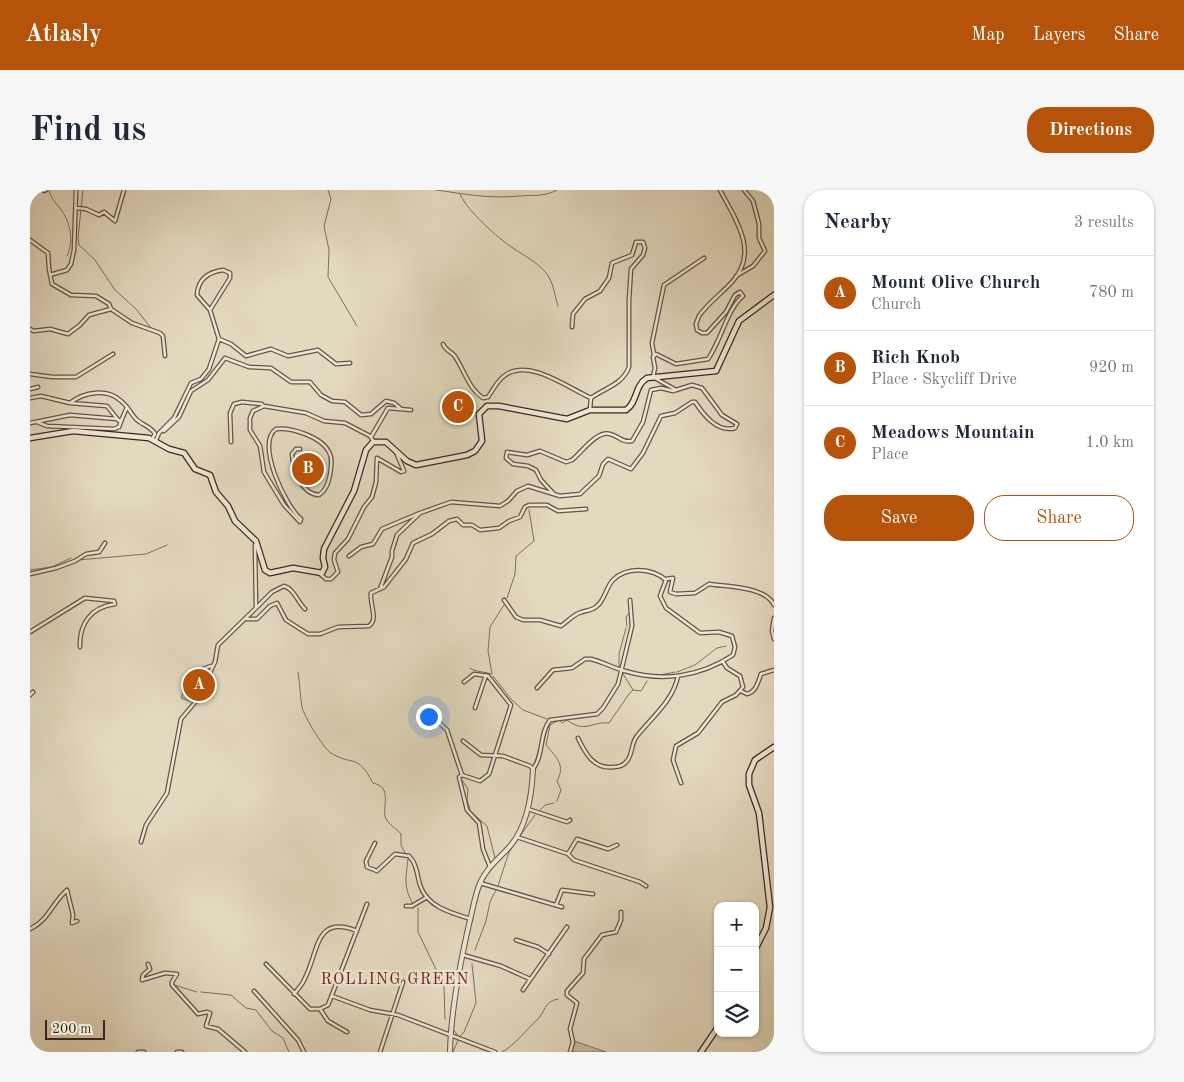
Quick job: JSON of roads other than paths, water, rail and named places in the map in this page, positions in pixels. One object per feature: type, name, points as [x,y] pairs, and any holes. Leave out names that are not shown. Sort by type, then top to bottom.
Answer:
[{"type":"main road","points":[[30,438],[74,431],[154,439],[169,449],[184,452],[195,469],[209,473],[216,492],[228,506],[235,522],[256,541],[262,566],[268,572],[293,568],[319,573],[325,569],[324,549],[357,485],[366,450],[373,440],[386,442],[407,461],[416,465],[472,453],[479,447],[483,437],[480,411],[491,405],[567,420],[590,410],[626,410],[632,404],[640,384],[653,377],[716,372],[735,326],[774,295]]},
{"type":"main road","points":[[756,947],[766,928],[770,907],[759,813],[749,785],[749,774],[755,760],[774,746]]},
{"type":"main road","points":[[701,1052],[714,1033]]},
{"type":"street","points":[[50,275],[64,271],[71,264],[76,190]]},
{"type":"street","points":[[76,208],[82,208],[99,214],[104,212],[115,221],[124,190]]},
{"type":"street","points":[[654,355],[657,354],[676,364],[708,360],[743,293],[739,292],[735,295],[726,312],[707,332],[702,333],[697,330],[697,321],[707,306],[736,276],[744,256],[743,236],[720,190]]},
{"type":"street","points":[[736,276],[746,272],[765,251],[759,238],[759,224],[754,201],[744,190]]},
{"type":"street","points":[[30,240],[48,253],[52,284],[69,294],[92,294],[109,304],[111,309],[132,323],[160,333],[163,336],[166,356]]},
{"type":"street","points":[[572,327],[572,315],[585,299],[600,291],[609,278],[612,263],[632,255],[636,242],[643,242],[645,248],[643,255],[631,269],[629,304],[630,367],[627,374],[619,382],[591,398]]},
{"type":"street","points":[[676,390],[653,377],[655,368],[652,344],[664,284],[704,258]]},
{"type":"street","points":[[154,439],[174,418],[192,383],[201,379],[210,369],[219,339],[210,310],[197,294],[197,284],[204,276],[223,270],[230,274],[230,278],[210,310]]},
{"type":"street","points":[[30,329],[34,331],[50,329],[68,334],[89,315],[111,309]]},
{"type":"street","points":[[219,339],[231,344],[246,356],[271,349],[288,356],[318,350],[336,364],[350,363]]},
{"type":"street","points":[[443,344],[444,348],[453,354],[471,386],[483,398],[488,397],[505,375],[523,369],[539,372],[591,398]]},
{"type":"street","points":[[30,374],[52,377],[76,377],[113,354]]},
{"type":"street","points":[[162,430],[164,431],[177,420],[191,391],[208,380],[225,358],[249,367],[274,369],[291,382],[308,381],[321,395],[332,401],[345,402],[361,415],[372,414],[386,401],[394,403],[400,408]]},
{"type":"street","points":[[349,556],[361,546],[373,544],[382,529],[451,502],[500,506],[508,501],[517,490],[528,486],[554,494],[569,495],[584,492],[600,476],[603,464],[608,459],[631,469],[643,453],[661,416],[675,413],[692,402],[695,402],[714,423],[722,427],[734,428],[735,421],[722,415],[702,388],[692,385],[674,391],[658,388],[652,390],[642,422],[632,441],[623,441],[610,433],[602,434],[572,460],[566,462],[540,451],[527,455],[507,452],[506,458],[513,464],[528,466],[536,470],[541,480],[554,494]]},
{"type":"street","points":[[30,389],[38,387]]},
{"type":"street","points":[[70,403],[85,394],[100,393],[112,395],[127,407],[141,424],[153,430],[155,434],[154,439]]},
{"type":"street","points":[[30,398],[41,396],[70,403],[106,406],[112,409],[117,419]]},
{"type":"street","points":[[590,410],[591,398]]},
{"type":"street","points":[[231,442],[230,414],[234,404],[245,402],[306,413],[324,421],[345,423],[373,440],[386,410],[392,407],[412,410]]},
{"type":"street","points":[[264,406],[256,408],[251,415],[250,430],[260,446],[262,467],[268,481],[284,505],[300,522],[302,520],[291,507],[274,469],[269,445],[272,433],[276,429],[287,429],[309,437],[326,447],[331,456],[332,466],[327,486],[319,495],[309,492],[298,475],[292,454],[296,449],[300,449]]},
{"type":"street","points":[[37,422],[47,426],[114,429],[119,427],[127,407]]},
{"type":"street","points":[[30,423],[70,414],[122,419]]},
{"type":"street","points":[[319,573],[326,579],[331,579],[338,572],[334,560],[336,553],[348,539],[372,497],[376,482],[377,458],[402,472],[404,471],[396,456],[396,450]]},
{"type":"street","points":[[247,619],[257,619],[270,606],[277,603],[286,620],[308,634],[326,632],[338,628],[369,626],[373,621],[374,612],[370,604],[371,592],[380,589],[406,559],[413,544],[432,534],[449,521],[457,520],[463,526],[472,525],[482,530],[502,527],[509,521],[517,519],[529,505],[548,505],[558,511],[586,508]]},
{"type":"street","points":[[380,589],[392,557],[397,535],[420,513]]},
{"type":"street","points":[[256,541],[256,608]]},
{"type":"street","points":[[30,574],[43,573],[75,561],[86,554],[99,552],[105,543]]},
{"type":"street","points":[[504,600],[516,617],[523,620],[540,620],[561,626],[579,613],[592,610],[600,604],[613,580],[621,574],[640,570],[655,571],[666,580]]},
{"type":"street","points":[[666,580],[673,578],[670,590],[672,593],[695,593],[709,584],[754,591],[771,600],[774,605]]},
{"type":"street","points":[[537,688],[553,670],[572,668],[585,659],[597,660],[621,670],[648,676],[678,676],[703,671],[733,655],[735,647],[732,636],[718,632],[700,633],[666,608],[660,596],[666,580]]},
{"type":"street","points":[[141,842],[146,825],[167,793],[180,719],[197,700],[211,666],[215,662],[218,645],[247,619],[265,598],[284,586],[291,589],[299,603],[306,608]]},
{"type":"street","points":[[30,632],[85,598],[114,601],[114,604],[95,610],[89,616],[79,636],[80,647]]},
{"type":"street","points":[[450,1052],[450,1035],[463,955],[480,883],[490,867],[517,837],[528,809],[532,792],[533,769],[538,762],[548,722],[555,718],[590,715],[600,712],[614,693],[632,626],[630,600]]},
{"type":"street","points":[[774,618],[772,631],[774,639]]},
{"type":"street","points":[[723,662],[742,679],[741,691]]},
{"type":"street","points":[[196,677],[200,670],[211,666]]},
{"type":"street","points":[[741,691],[747,694],[751,693],[759,682],[761,674],[774,670]]},
{"type":"street","points":[[462,776],[475,781],[484,780],[489,774],[511,705],[495,682],[486,675],[474,674],[464,682]]},
{"type":"street","points":[[475,708],[486,675]]},
{"type":"street","points":[[578,738],[588,757],[596,764],[610,768],[622,765],[628,760],[636,736],[671,696],[678,676]]},
{"type":"street","points":[[680,783],[673,760],[676,746],[698,734],[722,702],[741,691]]},
{"type":"street","points":[[30,696],[33,692]]},
{"type":"street","points":[[428,721],[435,719],[447,730],[462,776],[459,780],[465,803],[468,810],[479,823],[482,849],[490,867]]},
{"type":"street","points":[[463,741],[481,755],[496,756],[530,766],[533,769]]},
{"type":"street","points":[[528,809],[567,822],[570,820]]},
{"type":"street","points":[[517,837],[568,854],[574,860],[640,882],[646,886]]},
{"type":"street","points":[[568,854],[578,839],[608,849],[617,845]]},
{"type":"street","points":[[375,843],[366,861],[367,867],[377,871],[395,854],[409,856],[413,860],[421,887],[427,898],[447,911],[471,919]]},
{"type":"street","points":[[480,883],[562,907]]},
{"type":"street","points":[[30,929],[48,917],[55,902],[67,890],[74,915],[72,923],[77,921]]},
{"type":"street","points":[[556,905],[562,890],[593,894]]},
{"type":"street","points":[[406,906],[415,905],[427,898]]},
{"type":"street","points":[[266,964],[310,1009],[320,1009],[328,1005],[367,904]]},
{"type":"street","points":[[570,1052],[573,1042],[570,1026],[577,1003],[567,995],[567,991],[583,974],[584,959],[602,935],[616,932],[621,920],[621,912]]},
{"type":"street","points":[[294,994],[305,979],[323,933],[331,927],[340,926],[357,931]]},
{"type":"street","points":[[523,990],[567,927]]},
{"type":"street","points":[[516,940],[538,947],[549,954]]},
{"type":"street","points":[[463,955],[501,966],[530,979]]},
{"type":"street","points":[[148,964],[150,969],[145,973],[142,980],[165,973],[177,974],[172,981],[172,985],[187,1004],[198,1014],[210,1013],[206,1026],[218,1029],[245,1052]]},
{"type":"street","points":[[380,1052],[388,1035],[392,1015],[403,982]]},
{"type":"street","points":[[254,991],[298,1040],[304,1052]]},
{"type":"street","points":[[332,996],[392,1015],[495,1052]]},
{"type":"street","points":[[320,1009],[328,1021],[347,1032]]},
{"type":"street","points":[[238,1052],[242,1048]]},
{"type":"street","points":[[138,1052],[144,1052]]},
{"type":"street","points":[[177,1052],[182,1052]]},
{"type":"waterway","points":[[83,190],[78,238],[79,245],[95,260],[115,290],[136,309],[151,328]]},
{"type":"waterway","points":[[328,190],[331,199],[324,226],[329,250],[328,277],[357,326]]},
{"type":"waterway","points":[[436,190],[497,197],[543,195],[557,190]]},
{"type":"waterway","points":[[49,191],[65,216],[69,227],[71,239],[67,256]]},
{"type":"waterway","points":[[460,194],[469,208],[491,231],[538,264],[546,272],[552,284],[558,306]]},
{"type":"waterway","points":[[507,598],[515,574],[516,556],[534,541],[529,510]]},
{"type":"waterway","points":[[78,560],[146,554],[167,545]]},
{"type":"waterway","points":[[30,570],[52,567],[71,558]]},
{"type":"waterway","points":[[470,668],[492,674],[488,651],[490,627],[504,605]]},
{"type":"waterway","points":[[627,626],[626,617],[630,612]]},
{"type":"waterway","points":[[619,667],[619,654],[626,628]]},
{"type":"waterway","points":[[677,672],[695,665],[717,648],[726,646]]},
{"type":"waterway","points":[[298,672],[302,707],[314,732],[331,753],[358,764],[373,783],[383,788],[385,792],[386,819],[401,834],[401,845],[405,853]]},
{"type":"waterway","points":[[660,675],[675,672]]},
{"type":"waterway","points":[[623,674],[633,690]]},
{"type":"waterway","points":[[493,676],[511,699],[523,710],[547,719]]},
{"type":"waterway","points":[[557,801],[561,790],[557,781],[560,775],[560,766],[556,757],[546,745],[550,725],[559,720],[562,723],[567,720],[584,727],[609,723],[629,694],[633,690],[641,691],[647,681]]},
{"type":"waterway","points":[[462,780],[468,789],[467,800],[470,809]]},
{"type":"waterway","points":[[540,810],[545,805],[554,803]]},
{"type":"waterway","points":[[471,812],[487,826],[495,858]]},
{"type":"waterway","points":[[520,836],[535,815]]},
{"type":"waterway","points":[[498,886],[509,852],[518,839]]},
{"type":"waterway","points":[[408,859],[406,887],[413,904]]},
{"type":"waterway","points":[[475,950],[486,921],[490,902],[496,890]]},
{"type":"waterway","points":[[418,908],[418,932],[444,986],[445,1019]]},
{"type":"waterway","points":[[453,1029],[459,1037],[464,1032],[476,1003],[472,964]]},
{"type":"waterway","points":[[174,985],[197,992]]},
{"type":"waterway","points":[[201,992],[231,995],[246,1008],[256,1010],[272,1031],[283,1038],[289,1052]]},
{"type":"waterway","points":[[502,1052],[540,1017],[550,1002],[558,999]]},
{"type":"waterway","points":[[453,1052],[458,1040]]},
{"type":"place","name":"Meadows Mountain","points":[[458,407]]},
{"type":"place","name":"Rich Knob","points":[[308,469]]},
{"type":"place","name":"Mount Olive Church","points":[[199,685]]},
{"type":"district","name":"ROLLING GREEN","points":[[395,980]]}]
